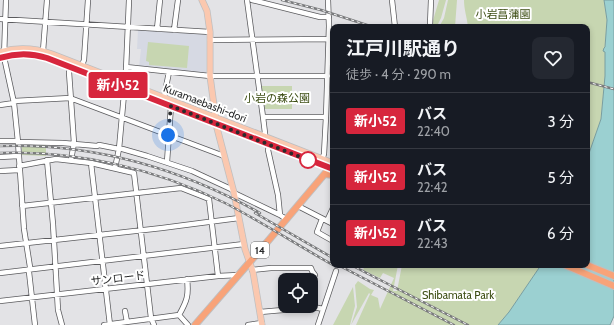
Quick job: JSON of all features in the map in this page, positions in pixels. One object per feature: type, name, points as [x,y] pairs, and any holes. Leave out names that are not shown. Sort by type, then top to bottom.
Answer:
[{"type":"highway","name":"14","points":[[195,325],[330,168]]},
{"type":"highway","points":[[325,174],[330,175]]},
{"type":"highway","points":[[590,266],[614,276]]},
{"type":"highway","points":[[572,268],[614,286]]},
{"type":"main road","points":[[202,0],[207,11],[210,32],[210,76],[215,120],[234,191],[244,244],[252,270],[262,324]]},
{"type":"main road","name":"Kuramaebashi-dori","points":[[2,55],[26,49],[43,51],[164,97],[270,144],[330,164]]},
{"type":"main road","name":"Kuramaebashi-dori","points":[[2,55],[21,54],[47,58],[171,106],[264,136],[321,162]]},
{"type":"street","points":[[6,0],[3,19],[2,55],[14,102],[22,206],[30,267],[34,325]]},
{"type":"street","points":[[43,51],[46,0]]},
{"type":"street","points":[[82,65],[84,60],[88,0]]},
{"type":"street","points":[[122,81],[126,67],[129,0]]},
{"type":"street","points":[[157,29],[160,0]]},
{"type":"street","points":[[174,30],[178,0]]},
{"type":"street","points":[[247,0],[263,117],[264,136]]},
{"type":"street","points":[[252,0],[320,17],[329,17]]},
{"type":"street","points":[[321,0],[328,1],[329,17],[324,154],[321,162]]},
{"type":"street","points":[[392,0],[395,24]]},
{"type":"street","points":[[430,24],[431,0]]},
{"type":"street","points":[[3,19],[45,23],[210,32]]},
{"type":"street","points":[[210,40],[328,39]]},
{"type":"street","points":[[71,67],[69,72],[70,98],[74,143],[71,160]]},
{"type":"street","points":[[126,67],[210,76],[328,76]]},
{"type":"street","points":[[164,97],[168,72]]},
{"type":"street","points":[[115,168],[119,149],[124,94],[126,88]]},
{"type":"street","points":[[0,104],[70,98],[224,156]]},
{"type":"street","points":[[167,162],[171,106]]},
{"type":"street","points":[[263,117],[326,117]]},
{"type":"street","points":[[0,141],[74,143],[101,146],[119,149],[167,162],[192,171],[234,191],[280,215],[286,220]]},
{"type":"street","points":[[270,144],[268,150],[278,195],[280,215]]},
{"type":"street","points":[[0,157],[18,156]]},
{"type":"street","points":[[0,172],[56,159],[91,163],[134,172],[151,318],[154,325]]},
{"type":"street","points":[[47,160],[58,310],[62,325]]},
{"type":"street","points":[[91,163],[110,324]]},
{"type":"street","points":[[22,206],[181,188],[209,200],[218,276]]},
{"type":"street","points":[[298,206],[330,223]]},
{"type":"street","points":[[330,212],[317,232],[330,238]]},
{"type":"street","points":[[0,246],[53,241],[239,218]]},
{"type":"street","points":[[0,273],[244,244]]},
{"type":"street","points":[[252,270],[271,268],[311,268],[314,273]]},
{"type":"street","points":[[318,325],[336,271]]},
{"type":"street","name":"サンロード","points":[[0,301],[187,279],[238,275]]},
{"type":"street","points":[[179,315],[189,293],[187,279]]},
{"type":"street","points":[[318,308],[323,309]]},
{"type":"street","points":[[260,312],[278,310]]},
{"type":"street","points":[[125,311],[127,322]]},
{"type":"street","points":[[104,325],[127,322],[133,323],[151,318],[179,315]]},
{"type":"street","points":[[179,315],[188,325]]},
{"type":"street","points":[[248,325],[262,324]]},
{"type":"shaded area","points":[[138,30],[206,34],[206,73],[139,67],[141,49],[137,49]]},
{"type":"green space","points":[[439,0],[446,0],[438,24],[432,24]]},
{"type":"green space","points":[[448,0],[457,0],[455,24],[441,24],[444,18]]},
{"type":"green space","name":"小岩菖蒲園","points":[[464,0],[604,0],[607,20],[604,48],[605,76],[601,119],[590,150],[590,24],[467,24]]},
{"type":"green space","points":[[148,42],[189,46],[187,68],[149,65],[149,62],[146,61]]},
{"type":"green space","name":"小岩の森公園","points":[[261,86],[292,86],[292,109],[265,109]]},
{"type":"green space","points":[[22,144],[46,144],[46,156],[22,155]]},
{"type":"green space","name":"Shibamata Park","points":[[364,268],[397,268],[393,291],[397,291],[401,268],[539,268],[509,312],[498,325],[356,325],[370,294],[369,293],[351,325],[357,307],[355,285],[358,281],[374,290],[371,295],[378,298],[380,309],[394,278],[383,273],[380,278],[363,270]]},
{"type":"green space","points":[[353,287],[355,306],[350,325],[333,325]]},
{"type":"water","points":[[604,0],[614,0],[614,316],[610,325],[498,325],[509,312],[539,268],[590,268],[590,150],[601,119],[605,76],[605,52],[603,51],[605,47],[607,20]]},
{"type":"railway","points":[[282,0],[321,10],[364,24]]},
{"type":"railway","points":[[590,83],[614,89]]},
{"type":"railway","points":[[0,146],[35,146],[69,149],[102,154],[135,162],[167,171],[199,183],[260,213]]},
{"type":"railway","points":[[0,153],[29,153],[87,159],[116,164],[172,180],[225,203],[330,263]]},
{"type":"railway","points":[[255,213],[330,256]]},
{"type":"railway","points":[[344,268],[454,325]]},
{"type":"railway","points":[[357,268],[468,325]]},
{"type":"bus line","name":"新小52","points":[[0,58],[21,54],[47,58],[330,168]]},
{"type":"route","points":[[168,135],[171,106],[308,160]]}]
